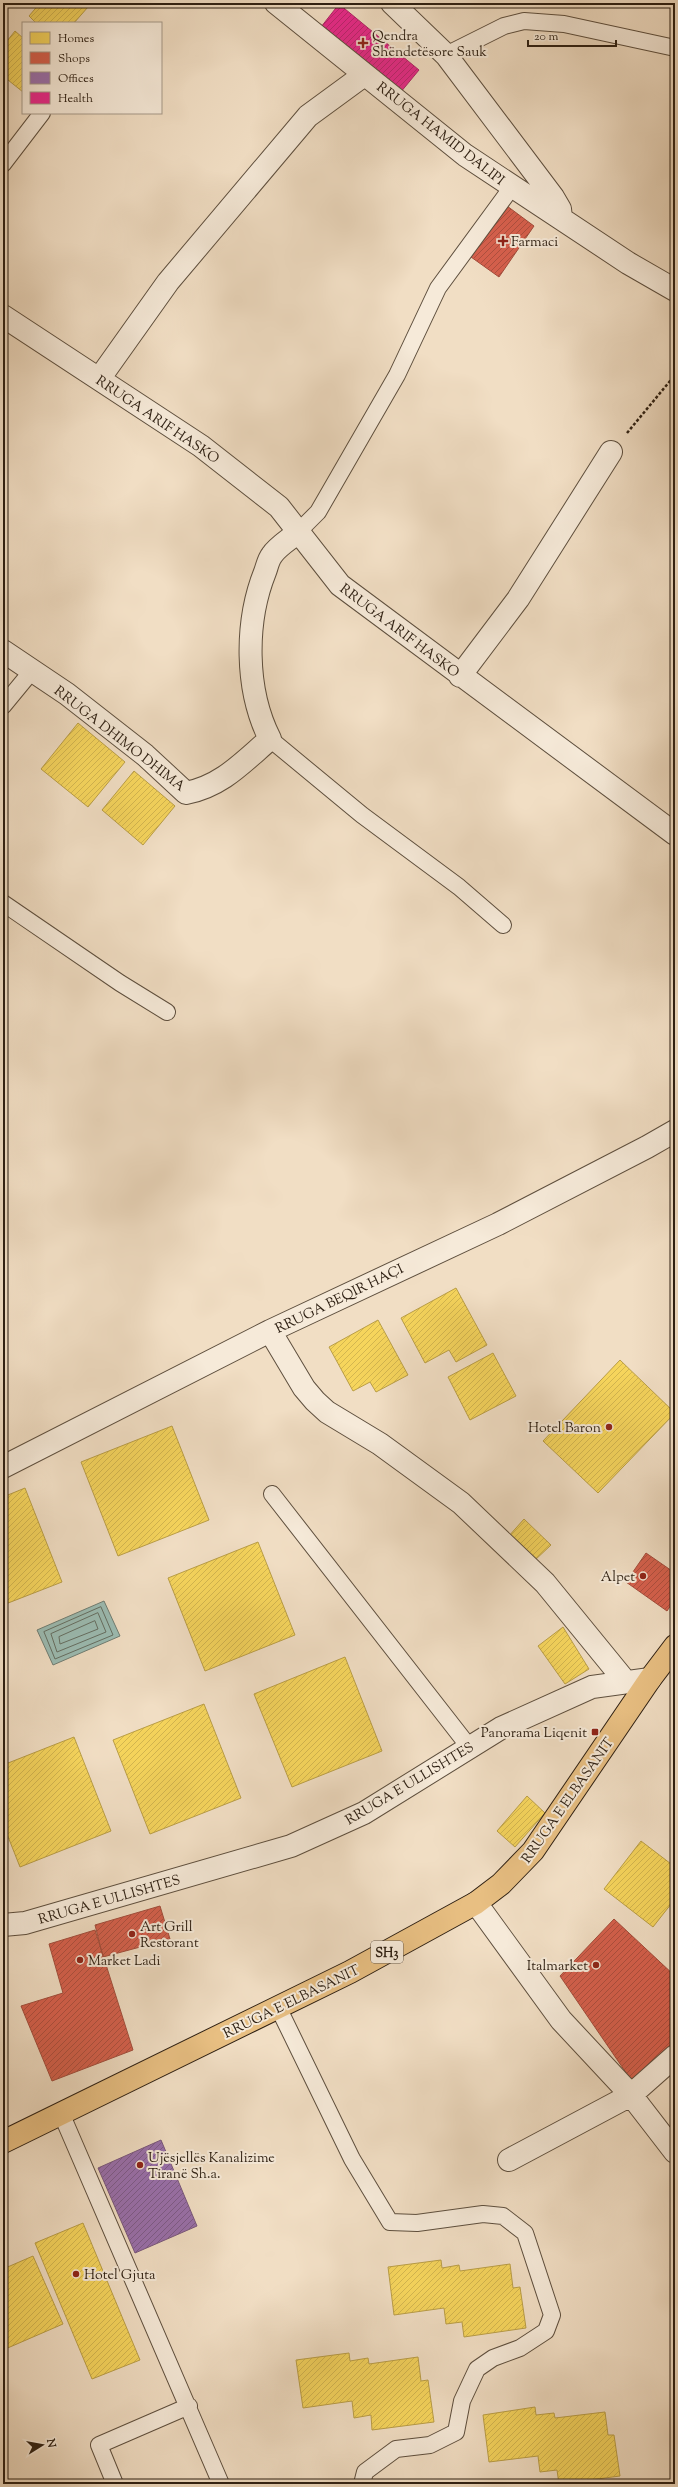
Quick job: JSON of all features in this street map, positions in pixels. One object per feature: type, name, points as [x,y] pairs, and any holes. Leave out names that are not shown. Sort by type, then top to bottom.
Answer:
[{"type":"main road","name":"RRUGA E ELBASANIT","points":[[3,2142],[350,1972],[476,1903],[501,1884],[533,1851],[650,1679],[675,1646]]},
{"type":"street","name":"RRUGA HAMID DALIPI","points":[[276,3],[465,155],[628,263],[675,290]]},
{"type":"street","points":[[392,3],[446,55],[553,197],[560,209],[561,218]]},
{"type":"street","points":[[99,380],[168,282],[308,116],[364,75]]},
{"type":"street","name":"RRUGA ARIF HASKO","points":[[3,316],[207,450],[279,507],[297,533],[340,586],[675,834]]},
{"type":"street","points":[[460,676],[518,599],[611,452]]},
{"type":"street","points":[[270,739],[262,724],[256,697],[250,655],[257,592],[272,554],[297,533]]},
{"type":"street","name":"RRUGA DHIMO DHIMA","points":[[3,651],[31,672],[67,694],[145,756],[186,793],[205,789],[224,778],[270,739]]},
{"type":"street","name":"RRUGA BEQIR HAÇI","points":[[3,1467],[270,1331],[498,1224],[675,1131]]},
{"type":"street","points":[[270,1331],[304,1388],[315,1401],[327,1412],[380,1444],[461,1503],[545,1583],[625,1681]]},
{"type":"street","name":"RRUGA E ULLISHTES","points":[[3,1925],[25,1923],[291,1846],[364,1813],[501,1728],[592,1687],[625,1681],[650,1679]]},
{"type":"street","points":[[476,1903],[561,2020],[631,2095],[675,2152]]},
{"type":"street","points":[[509,2160],[631,2095],[675,2056]]},
{"type":"lane","points":[[446,55],[504,26],[524,21],[564,24],[675,48]]},
{"type":"lane","points":[[3,164],[41,114]]},
{"type":"lane","points":[[297,533],[318,512],[397,375],[438,288],[512,187]]},
{"type":"lane","points":[[3,706],[31,672]]},
{"type":"lane","points":[[270,739],[362,815],[459,887],[502,925]]},
{"type":"lane","points":[[3,903],[120,983],[167,1012]]},
{"type":"lane","points":[[272,1494],[470,1748]]},
{"type":"lane","points":[[278,2007],[352,2159],[390,2222],[418,2223],[483,2214],[503,2216],[525,2233],[552,2315],[546,2331],[520,2348],[493,2358],[477,2369],[462,2401],[456,2432],[430,2445],[396,2449],[365,2472],[362,2484]]},
{"type":"lane","points":[[61,2113],[189,2406],[221,2484]]},
{"type":"lane","points":[[115,2484],[99,2445],[189,2406]]},
{"type":"path","points":[[611,452],[675,375]]},
{"type":"water","points":[[104,1601],[120,1636],[53,1665],[37,1630]]},
{"type":"building: Homes","points":[[40,3],[84,3],[88,7],[75,22],[35,22],[29,16]]},
{"type":"building: Homes","points":[[15,31],[22,37],[22,91],[3,76],[3,46]]},
{"type":"building: Homes","points":[[78,723],[125,762],[88,807],[41,769]]},
{"type":"building: Homes","points":[[134,771],[175,806],[143,845],[102,810]]},
{"type":"building: Homes","points":[[456,1288],[487,1345],[456,1362],[449,1350],[425,1363],[401,1318]]},
{"type":"building: Homes","points":[[378,1320],[408,1375],[376,1392],[370,1382],[353,1391],[329,1347]]},
{"type":"building: Homes","points":[[493,1353],[516,1396],[470,1420],[448,1377]]},
{"type":"building: Homes","name":"Hotel Baron","points":[[620,1360],[675,1413],[598,1493],[543,1441]]},
{"type":"building: Homes","points":[[172,1426],[209,1520],[118,1556],[81,1462]]},
{"type":"building: Homes","points":[[25,1488],[62,1582],[3,1605],[3,1497]]},
{"type":"building: Homes","points":[[524,1519],[551,1545],[534,1561],[508,1537]]},
{"type":"building: Homes","points":[[258,1542],[295,1635],[205,1671],[168,1578]]},
{"type":"building: Homes","points":[[563,1627],[589,1669],[565,1684],[538,1646]]},
{"type":"building: Homes","points":[[345,1657],[382,1751],[292,1787],[254,1694]]},
{"type":"building: Homes","points":[[204,1704],[241,1798],[150,1834],[113,1740]]},
{"type":"building: Homes","points":[[74,1737],[111,1831],[20,1867],[3,1824],[3,1765]]},
{"type":"building: Homes","points":[[527,1796],[545,1813],[515,1847],[497,1831]]},
{"type":"building: Homes","points":[[641,1841],[675,1867],[675,1899],[653,1927],[604,1889]]},
{"type":"building: Homes","name":"Hotel Gjuta","points":[[83,2223],[140,2360],[92,2379],[35,2243]]},
{"type":"building: Homes","points":[[33,2256],[63,2324],[3,2350],[3,2269]]},
{"type":"building: Homes","points":[[441,2260],[442,2268],[459,2265],[460,2271],[510,2264],[513,2288],[520,2287],[526,2328],[464,2337],[462,2322],[446,2324],[444,2308],[394,2315],[388,2267]]},
{"type":"building: Homes","points":[[349,2353],[350,2361],[368,2358],[369,2364],[418,2357],[421,2381],[428,2380],[434,2422],[372,2430],[371,2415],[354,2418],[352,2401],[303,2408],[296,2360]]},
{"type":"building: Homes","points":[[535,2407],[536,2415],[554,2413],[555,2418],[605,2412],[608,2435],[614,2435],[620,2476],[559,2484],[557,2470],[540,2472],[538,2456],[489,2462],[483,2415]]},
{"type":"building: Shops","name":"Farmaci","points":[[507,206],[534,226],[499,277],[471,257]]},
{"type":"building: Shops","points":[[646,1553],[675,1573],[675,1599],[667,1611],[626,1582]]},
{"type":"building: Shops","name":"Art Grill Restorant","points":[[160,1906],[170,1939],[103,1957],[95,1925]]},
{"type":"building: Shops","points":[[614,1919],[675,1976],[675,2044],[631,2080],[560,1976]]},
{"type":"building: Shops","points":[[95,1930],[133,2050],[52,2081],[21,2006],[63,1993],[49,1944]]},
{"type":"building: Offices","points":[[161,2140],[197,2226],[135,2253],[98,2168]]},
{"type":"building: Health","name":"Qendra Shëndetësore Sauk","points":[[339,4],[419,70],[400,93],[321,27]]},
{"type":"place","name":"Qendra Shëndetësore Sauk","points":[[363,43]]},
{"type":"place","name":"Farmaci","points":[[503,241]]},
{"type":"place","name":"Hotel Baron","points":[[609,1427]]},
{"type":"place","name":"Alpet","points":[[643,1576]]},
{"type":"place","name":"Panorama Liqenit","points":[[595,1732]]},
{"type":"place","name":"Art Grill Restorant","points":[[132,1934]]},
{"type":"place","name":"Market Ladi","points":[[80,1960]]},
{"type":"place","name":"Italmarket","points":[[596,1965]]},
{"type":"place","name":"Ujësjellës Kanalizime Tiranë Sh.a.","points":[[140,2165]]},
{"type":"place","name":"Hotel Gjuta","points":[[76,2274]]}]
